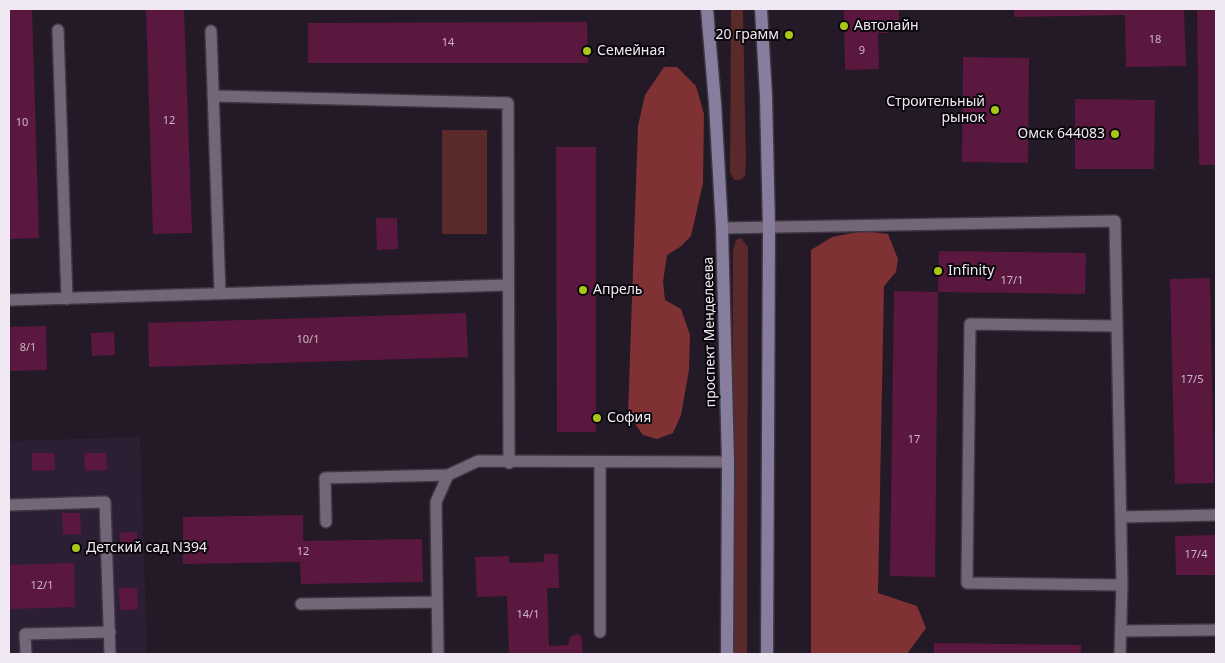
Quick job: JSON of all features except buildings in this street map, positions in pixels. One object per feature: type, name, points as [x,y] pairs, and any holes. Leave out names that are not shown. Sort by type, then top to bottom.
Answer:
[{"type":"main road","name":"проспект Менделеева","points":[[707,9],[715,103],[722,228],[728,462],[727,654]]},
{"type":"main road","points":[[761,9],[766,96],[769,228],[767,654]]},
{"type":"lane","points":[[58,30],[67,298]]},
{"type":"lane","points":[[211,32],[220,294]]},
{"type":"lane","points":[[213,96],[508,103],[509,463]]},
{"type":"lane","points":[[722,228],[1115,222],[1122,586],[1120,654]]},
{"type":"lane","points":[[9,300],[508,285]]},
{"type":"lane","points":[[1117,326],[970,324],[967,583],[1122,586]]},
{"type":"lane","points":[[326,522],[325,478],[448,475],[478,462],[728,462]]},
{"type":"lane","points":[[600,462],[600,632]]},
{"type":"lane","points":[[438,654],[436,502],[448,475]]},
{"type":"lane","points":[[9,505],[105,502],[110,654]]},
{"type":"lane","points":[[1120,517],[1216,515]]},
{"type":"lane","points":[[301,604],[437,602]]},
{"type":"lane","points":[[1121,631],[1216,630]]},
{"type":"lane","points":[[26,654],[25,634],[110,632]]},
{"type":"shaded area","points":[[731,9],[743,9],[746,162],[745,176],[740,180],[734,180],[730,173]]},
{"type":"shaded area","points":[[664,67],[677,67],[696,86],[704,114],[703,183],[691,236],[680,247],[667,255],[663,282],[665,300],[681,309],[690,335],[689,370],[681,415],[673,433],[657,439],[643,435],[628,414],[638,126],[645,95]]},
{"type":"shaded area","points":[[442,130],[487,130],[487,234],[442,234]]},
{"type":"shaded area","points":[[863,231],[888,234],[898,259],[896,272],[884,286],[878,593],[917,606],[926,628],[907,654],[811,654],[811,250],[832,237]]},
{"type":"shaded area","points":[[741,238],[748,247],[747,654],[732,654],[733,249],[736,240]]},
{"type":"shaded area","name":"Детский сад N394","points":[[140,437],[147,654],[9,654],[9,441]]},
{"type":"place","name":"Автолайн","points":[[844,26]]},
{"type":"place","name":"20 грамм","points":[[789,35]]},
{"type":"place","name":"Семейная","points":[[587,51]]},
{"type":"place","name":"Строительный рынок","points":[[995,110]]},
{"type":"place","name":"Омск 644083","points":[[1115,134]]},
{"type":"place","name":"Infinity","points":[[938,271]]},
{"type":"place","name":"Апрель","points":[[583,290]]},
{"type":"place","name":"София","points":[[597,418]]},
{"type":"place","name":"Детский сад N394","points":[[76,548]]}]
